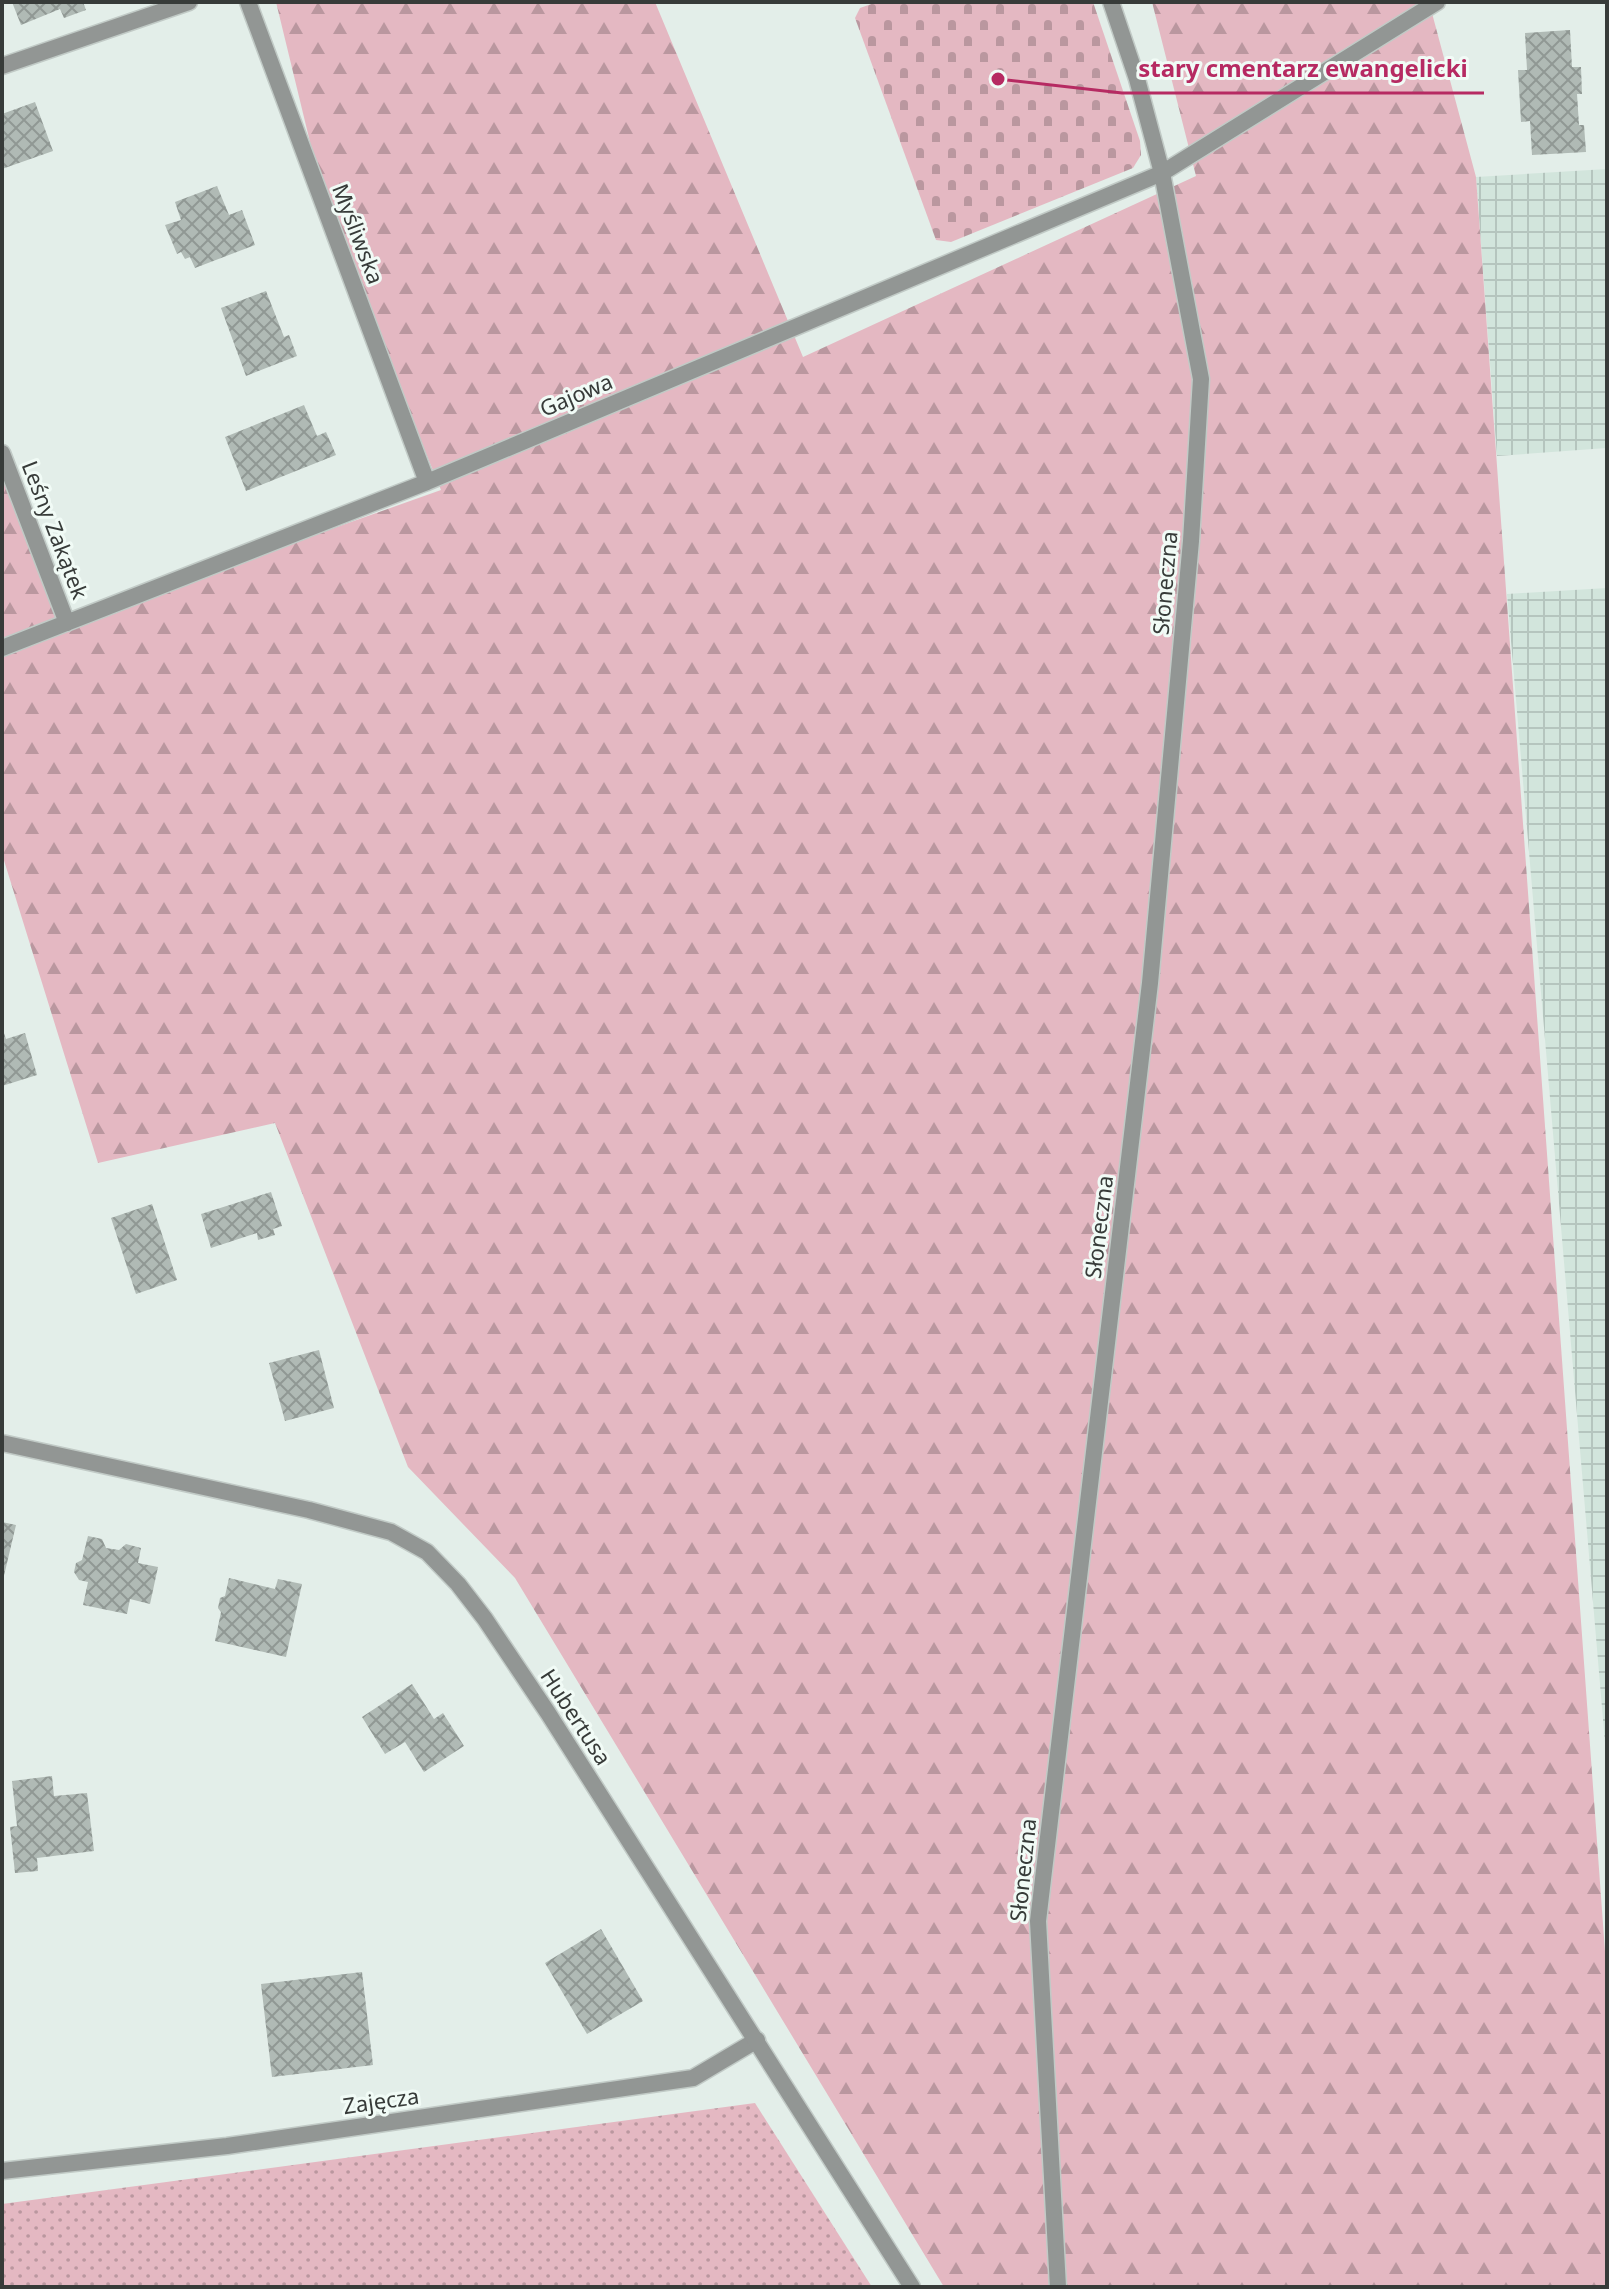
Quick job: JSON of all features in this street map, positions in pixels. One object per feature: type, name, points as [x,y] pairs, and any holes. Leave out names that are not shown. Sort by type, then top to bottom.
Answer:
[{"type":"street","points":[[2,66],[189,2]]},
{"type":"street","name":"Myśliwska","points":[[248,2],[427,482]]},
{"type":"street","name":"Słoneczna","points":[[1058,2287],[1038,1921],[1150,983],[1191,541],[1201,379],[1162,173],[1137,79],[1111,2]]},
{"type":"street","points":[[1162,173],[1437,2]]},
{"type":"street","name":"Gajowa","points":[[2,648],[427,482],[1162,173]]},
{"type":"street","name":"Leśny Zakątek","points":[[2,453],[67,623]]},
{"type":"street","name":"Hubertusa","points":[[2,1443],[309,1510],[391,1532],[427,1552],[458,1584],[485,1619],[621,1827],[912,2287]]},
{"type":"street","name":"Zajęcza","points":[[2,2171],[227,2146],[693,2078],[757,2040]]},
{"type":"shaded area","points":[[1607,169],[1607,448],[1497,456],[1476,177]]},
{"type":"shaded area","points":[[1607,588],[1607,1766],[1507,594]]},
{"type":"green space","points":[[276,2],[655,2],[803,357],[1196,176],[1152,2],[1429,2],[1476,177],[1607,1979],[1607,2287],[944,2287],[515,1578],[408,1467],[275,1123],[98,1163],[2,854],[2,453],[67,623],[441,490],[327,212]]},
{"type":"green space","points":[[877,2],[1093,2],[1140,141],[1141,155],[1133,168],[951,242],[936,240],[855,18],[860,8]]},
{"type":"green space","points":[[755,2103],[872,2287],[2,2287],[2,2204]]},
{"type":"building","points":[[12,2],[83,2],[86,10],[64,18],[60,9],[21,25]]},
{"type":"building","points":[[1570,30],[1572,67],[1581,67],[1582,94],[1577,94],[1579,125],[1584,125],[1586,152],[1532,155],[1530,121],[1521,122],[1518,70],[1527,70],[1525,33]]},
{"type":"building","points":[[35,102],[53,151],[2,169],[2,114]]},
{"type":"building","points":[[217,186],[229,215],[242,210],[255,245],[195,268],[190,257],[185,259],[181,252],[177,254],[165,225],[181,220],[175,202]]},
{"type":"building","points":[[266,291],[284,337],[289,335],[297,356],[246,376],[221,308]]},
{"type":"building","points":[[304,405],[317,436],[326,432],[336,455],[246,491],[225,437]]},
{"type":"building","points":[[2,1027],[6,1039],[25,1033],[37,1075],[2,1086]]},
{"type":"building","points":[[271,1192],[282,1226],[273,1229],[275,1235],[258,1240],[257,1233],[211,1248],[201,1214]]},
{"type":"building","points":[[152,1204],[177,1280],[136,1294],[111,1218]]},
{"type":"building","points":[[319,1350],[334,1408],[285,1421],[269,1363]]},
{"type":"building","points":[[2,1522],[16,1525],[3,1580],[2,1580]]},
{"type":"building","points":[[88,1536],[102,1539],[106,1548],[119,1550],[126,1544],[141,1548],[138,1563],[158,1567],[150,1604],[130,1599],[127,1614],[83,1605],[88,1582],[79,1580],[74,1572],[76,1563],[82,1560]]},
{"type":"building","points":[[229,1578],[275,1589],[278,1579],[302,1584],[286,1657],[215,1641],[221,1612],[218,1608],[220,1598],[225,1596]]},
{"type":"building","points":[[412,1684],[434,1719],[443,1713],[464,1746],[424,1772],[405,1742],[385,1754],[362,1717]]},
{"type":"building","points":[[52,1776],[54,1796],[87,1793],[94,1851],[37,1858],[38,1871],[15,1873],[10,1827],[17,1826],[12,1781]]},
{"type":"building","points":[[601,1929],[643,2001],[587,2034],[545,1963]]},
{"type":"building","points":[[362,1972],[373,2065],[272,2077],[261,1984]]},
{"type":"place","name":"stary cmentarz ewangelicki","points":[[998,79]]}]
